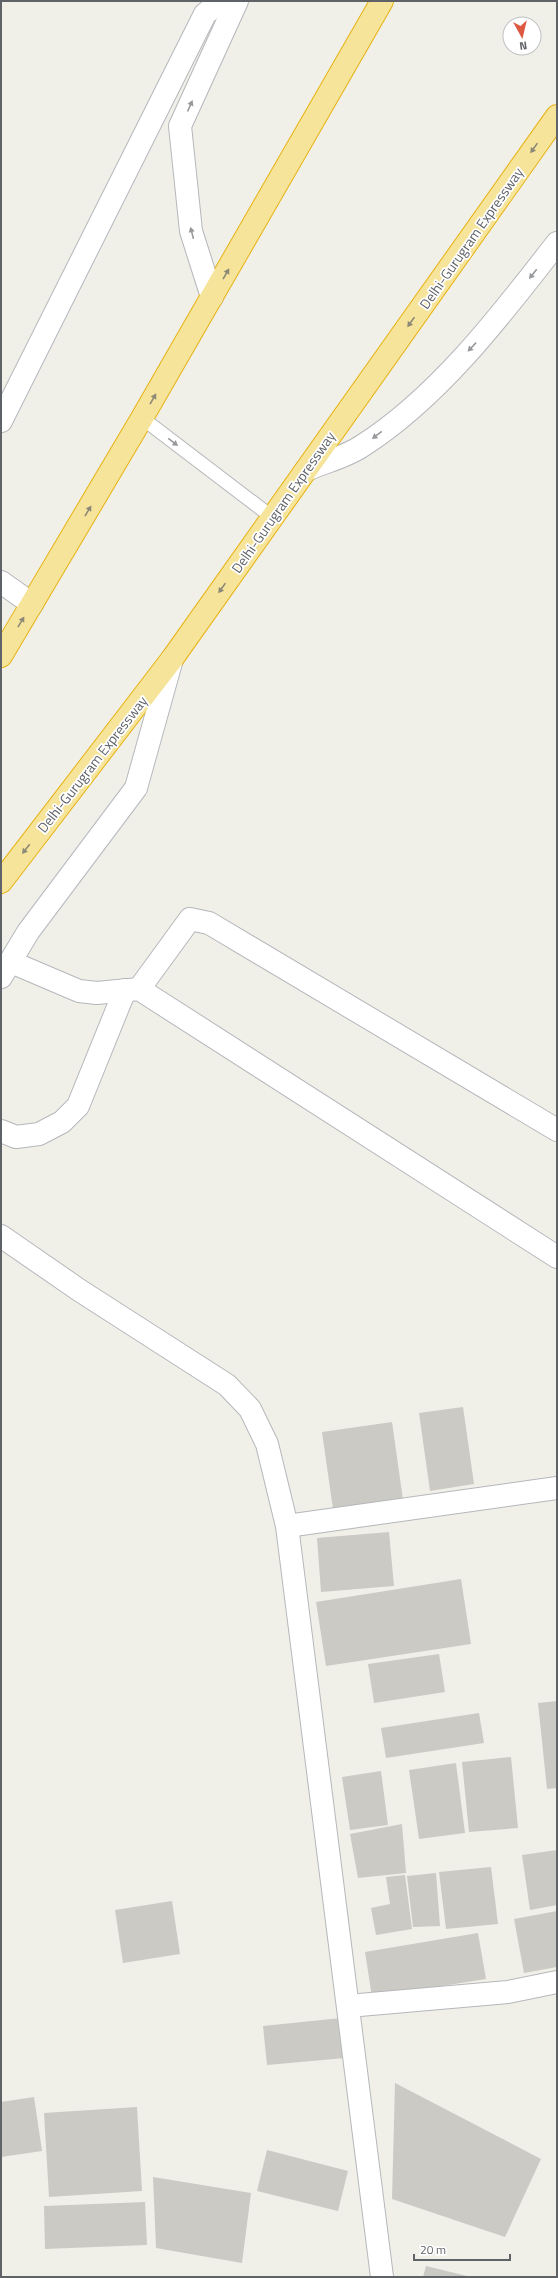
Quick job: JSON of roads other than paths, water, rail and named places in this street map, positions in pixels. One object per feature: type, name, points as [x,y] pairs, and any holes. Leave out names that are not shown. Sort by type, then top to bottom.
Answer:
[{"type":"highway","points":[[1,656],[142,418],[382,1]]},
{"type":"highway","name":"Delhi-Gurugram Expressway","points":[[1,882],[172,659],[557,116]]},
{"type":"street","points":[[1,421],[205,14],[221,1]]},
{"type":"street","points":[[212,297],[191,231],[180,126],[237,1]]},
{"type":"street","points":[[306,470],[361,447],[414,408],[498,319],[557,243]]},
{"type":"street","points":[[1,582],[32,604]]},
{"type":"street","points":[[172,659],[136,788],[28,932],[6,969],[76,991],[97,993],[132,990],[557,1257]]},
{"type":"street","points":[[1,1131],[16,1137],[39,1134],[62,1122],[78,1106],[132,990],[190,919],[209,923],[557,1130]]},
{"type":"street","points":[[1,1236],[79,1290],[227,1385],[250,1409],[267,1444],[287,1526],[382,2277]]},
{"type":"street","points":[[287,1526],[557,1488]]},
{"type":"street","points":[[348,2006],[508,1992],[557,1982]]},
{"type":"lane","points":[[142,418],[272,517]]}]
